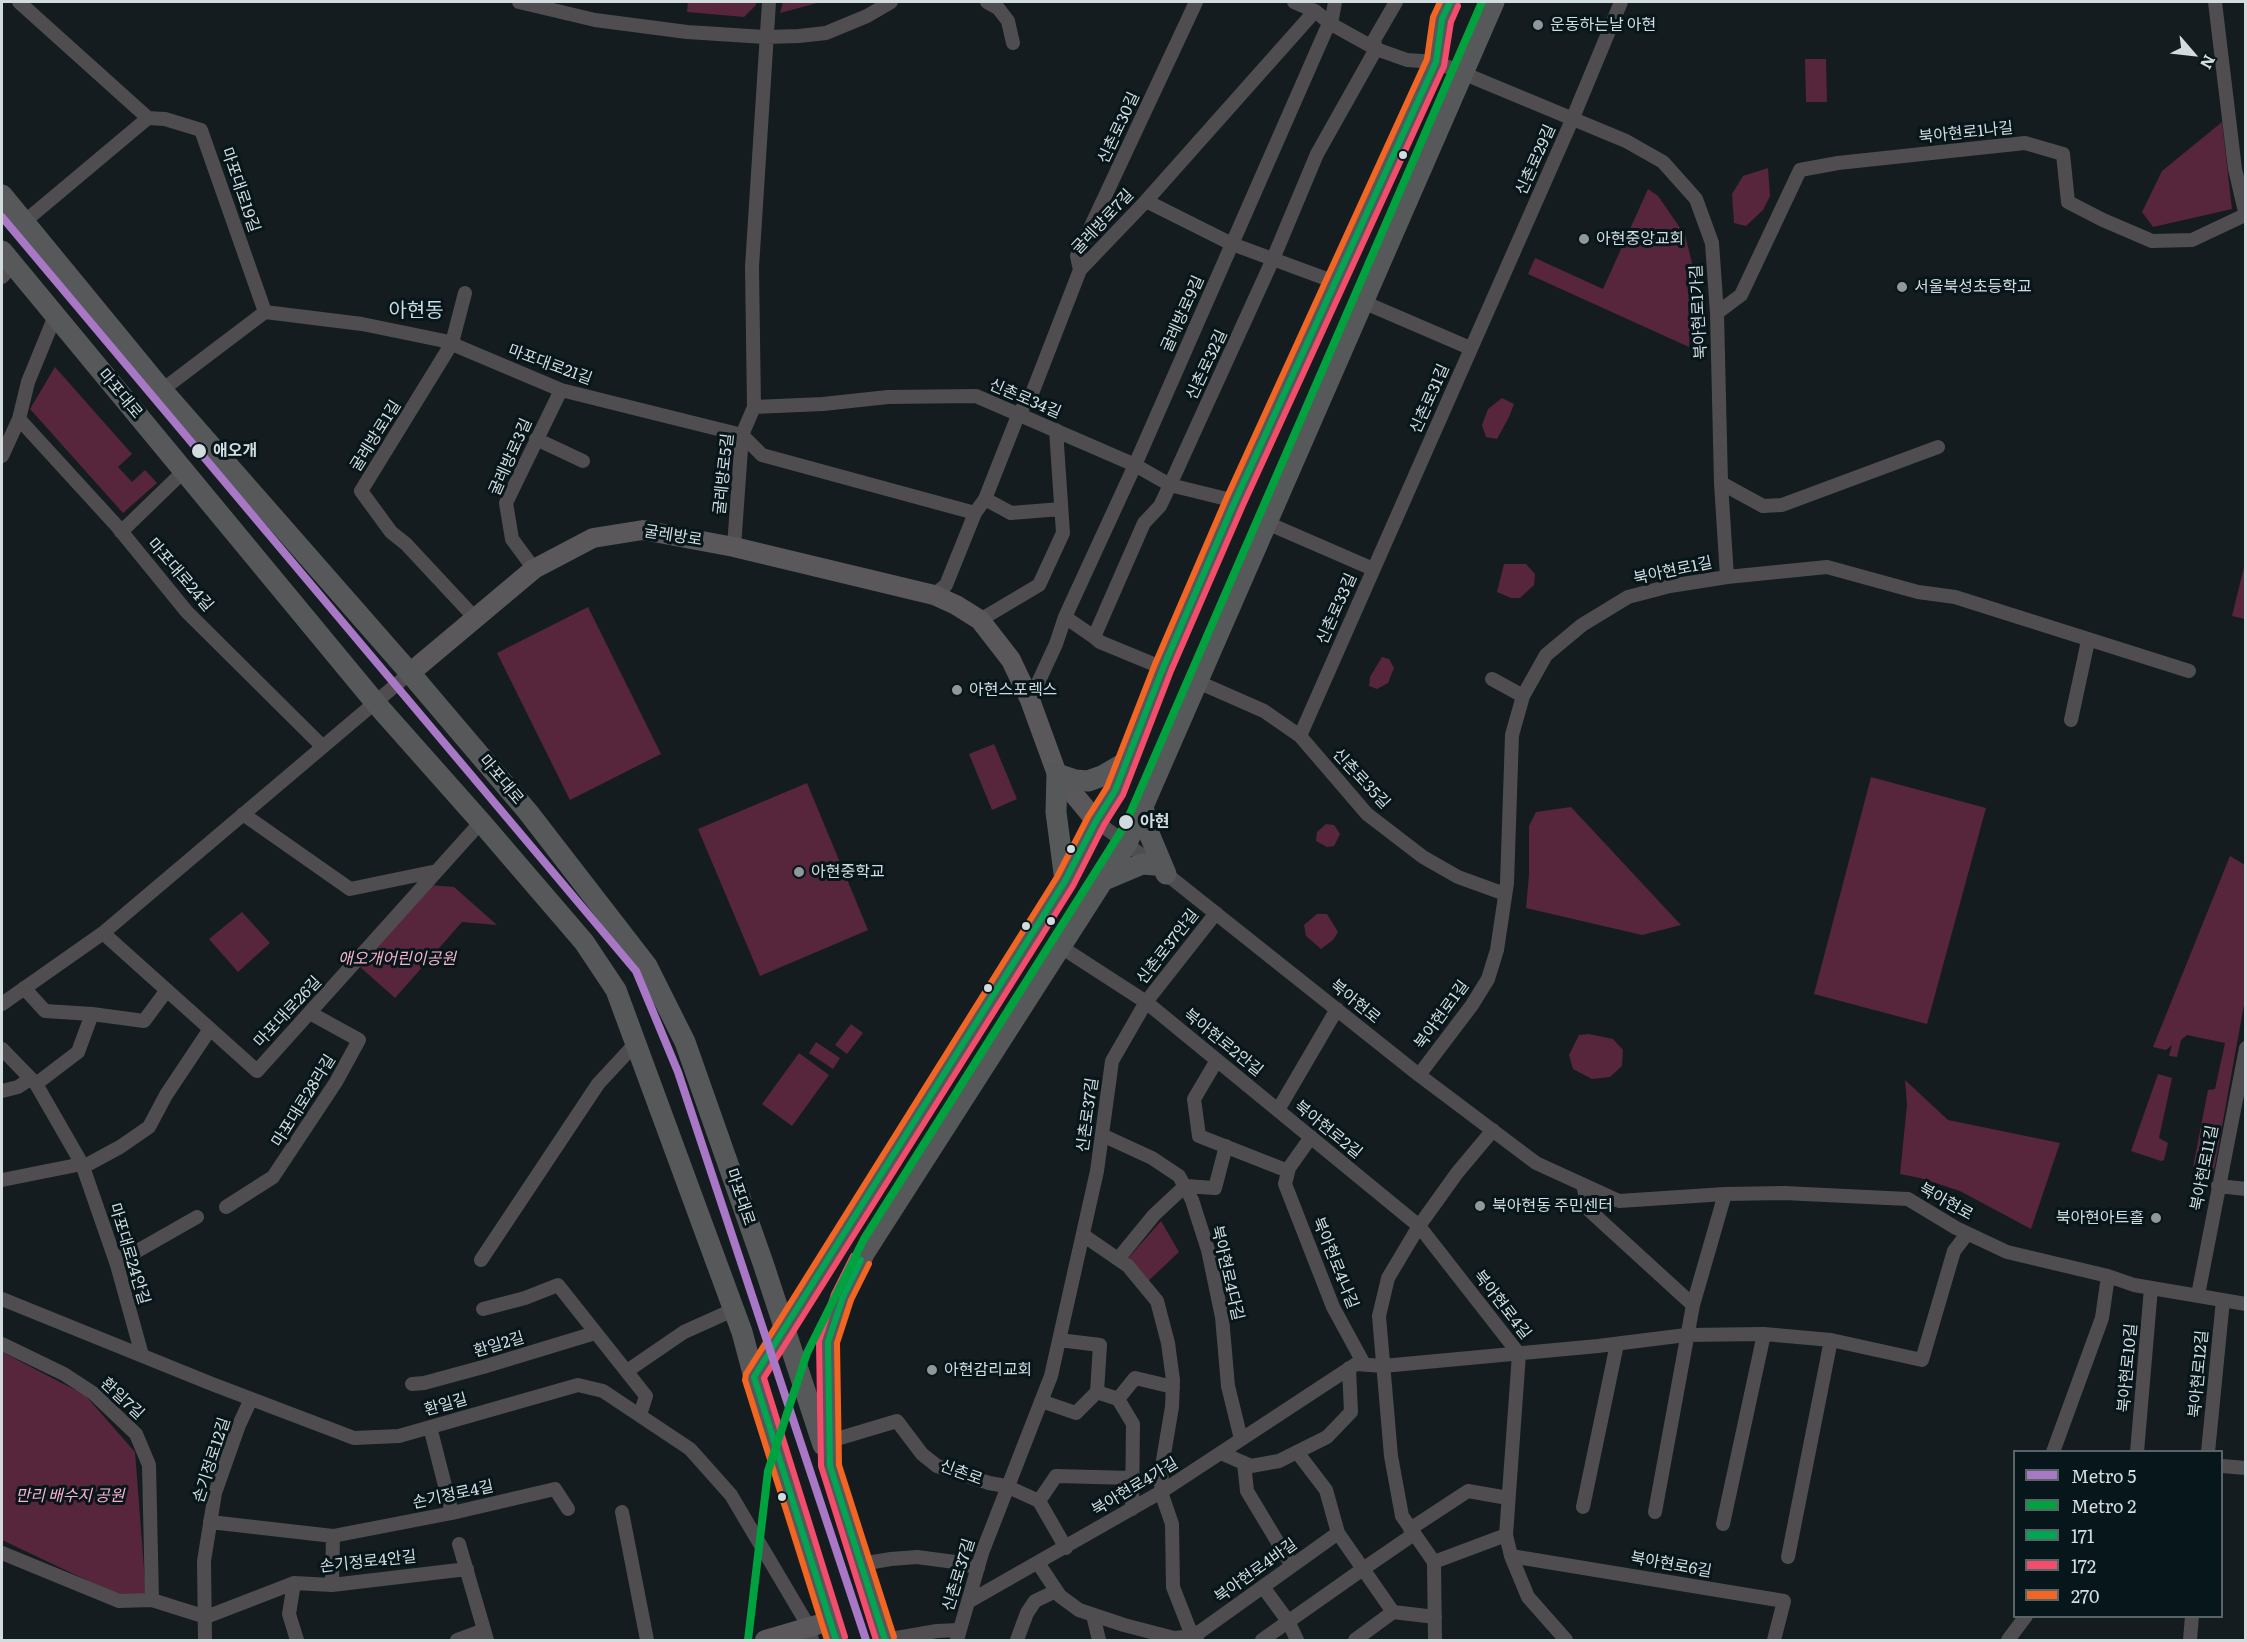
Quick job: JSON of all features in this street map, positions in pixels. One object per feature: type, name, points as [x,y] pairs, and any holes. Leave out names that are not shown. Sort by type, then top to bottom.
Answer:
[{"type":"main road","points":[[885,1640],[830,1466],[828,1342],[836,1315],[865,1252],[1104,880],[1112,832],[1115,791],[1163,668],[1235,501],[1436,62],[1442,19],[1450,2]]},
{"type":"main road","points":[[833,1631],[754,1377],[1065,880],[1112,832],[1143,807],[1494,2]]},
{"type":"main road","name":"마포대로","points":[[2,195],[162,390],[410,673],[528,812],[647,966],[685,1042],[763,1263],[830,1466]]},
{"type":"main road","name":"마포대로","points":[[5,264],[55,316],[375,702],[584,942],[616,990],[742,1332],[754,1377]]},
{"type":"main road","points":[[1065,880],[1056,812],[1058,774],[1075,780],[1088,781],[1126,762]]},
{"type":"main road","points":[[1143,807],[1160,869]]},
{"type":"main road","points":[[1104,880],[1142,864],[1160,869]]},
{"type":"street","points":[[19,2],[148,118],[24,222]]},
{"type":"street","points":[[519,2],[595,20],[687,32],[765,37],[826,33],[867,16],[891,2]]},
{"type":"street","points":[[754,407],[752,267],[769,2]]},
{"type":"street","points":[[987,2],[998,8],[1008,21],[1013,43]]},
{"type":"street","name":"신촌로30길","points":[[1080,270],[1077,256],[1196,2]]},
{"type":"street","points":[[1294,2],[1315,11],[1331,24],[1376,49],[1407,60],[1436,62]]},
{"type":"street","name":"굴레방로9길","points":[[1030,700],[1326,30],[1331,24],[1335,2]]},
{"type":"street","points":[[1274,259],[1317,154],[1376,49],[1374,40],[1396,2]]},
{"type":"street","points":[[1572,120],[1621,2]]},
{"type":"street","points":[[2215,3],[2235,169],[2245,216]]},
{"type":"street","name":"굴레방로7길","points":[[934,595],[946,585],[975,513],[985,499],[1019,413],[1030,396],[1080,270],[1146,201],[1315,11]]},
{"type":"street","name":"신촌로29길","points":[[1436,62],[1572,120],[1470,348]]},
{"type":"street","name":"마포대로19길","points":[[148,118],[165,119],[201,129],[265,312]]},
{"type":"street","name":"북아현로1가길","points":[[1572,120],[1626,141],[1663,162],[1696,199],[1713,243],[1721,483],[1727,577]]},
{"type":"street","name":"북아현로1나길","points":[[1717,313],[1741,295],[1800,170],[1838,163],[2025,143],[2063,154],[2068,202],[2152,241],[2192,240],[2245,216]]},
{"type":"street","points":[[1146,201],[1232,244],[1335,282]]},
{"type":"street","name":"신촌로32길","points":[[1170,485],[1274,259]]},
{"type":"street","points":[[452,344],[465,293]]},
{"type":"street","points":[[1364,302],[1470,348]]},
{"type":"street","points":[[162,390],[265,312]]},
{"type":"street","name":"마포대로21길","points":[[265,312],[362,324],[452,344],[561,390],[742,435],[762,455],[975,513]]},
{"type":"street","points":[[2,456],[20,419],[28,382],[55,316]]},
{"type":"street","name":"굴레방로1길","points":[[452,344],[362,491],[391,532],[406,544],[475,618]]},
{"type":"street","name":"신촌로31길","points":[[1373,569],[1470,348]]},
{"type":"street","name":"굴레방로3길","points":[[534,569],[512,539],[506,503],[561,390]]},
{"type":"street","name":"신촌로34길","points":[[754,407],[823,404],[888,397],[976,396],[1135,465],[1170,485],[1235,501]]},
{"type":"street","name":"굴레방로5길","points":[[734,547],[742,435],[754,407]]},
{"type":"street","name":"마포대로24길","points":[[20,419],[121,532],[188,612],[322,746]]},
{"type":"street","points":[[980,620],[1039,585],[1063,533],[1056,430]]},
{"type":"street","points":[[536,440],[583,461]]},
{"type":"street","points":[[1721,483],[1763,506],[1782,505],[1938,447]]},
{"type":"street","points":[[121,532],[184,471]]},
{"type":"street","points":[[1094,637],[1144,524],[1160,506],[1170,485]]},
{"type":"street","points":[[985,499],[1011,513],[1061,509]]},
{"type":"street","name":"신촌로33길","points":[[1267,524],[1373,569],[1300,736]]},
{"type":"street","name":"굴레방로","points":[[375,702],[534,569],[593,538],[643,530],[734,547],[934,595],[957,605],[980,620],[1011,660],[1030,700],[1058,774],[1112,832]]},
{"type":"street","name":"북아현로1길","points":[[1419,1075],[1472,1005],[1488,979],[1497,950],[1505,894],[1512,735],[1523,696],[1546,655],[1582,625],[1628,597],[1670,586],[1727,577],[1827,567],[1918,592],[1955,597],[2189,671]]},
{"type":"street","points":[[1065,617],[1100,642],[1163,668]]},
{"type":"street","points":[[2071,720],[2088,640]]},
{"type":"street","points":[[1492,679],[1523,696]]},
{"type":"street","name":"신촌로35길","points":[[1198,682],[1264,711],[1300,736],[1367,814],[1423,857],[1458,877],[1505,894]]},
{"type":"street","points":[[2,1004],[103,933],[375,702]]},
{"type":"street","points":[[243,814],[350,889],[437,871]]},
{"type":"street","name":"마포대로26길","points":[[103,933],[257,1071],[481,822]]},
{"type":"street","name":"북아현로","points":[[1112,832],[1419,1075],[1536,1163],[1619,1201],[1784,1192],[1908,1198],[1967,1234],[2007,1252],[2151,1288],[2246,1304]]},
{"type":"street","name":"신촌로37안길","points":[[1146,1002],[1216,913]]},
{"type":"street","points":[[1061,947],[1146,1002]]},
{"type":"street","points":[[24,988],[45,1011],[144,1021],[167,990]]},
{"type":"street","name":"북아현로2안길","points":[[1146,1002],[1278,1110]]},
{"type":"street","name":"신촌로37길","points":[[958,1635],[1006,1486],[1051,1376],[1097,1171],[1112,1060],[1146,1002]]},
{"type":"street","name":"북아현로2길","points":[[1337,1009],[1278,1110],[1419,1226]]},
{"type":"street","name":"마포대로28라길","points":[[226,1207],[273,1178],[336,1082],[359,1040],[310,1013]]},
{"type":"street","points":[[2,1091],[33,1082],[78,1052],[92,1014]]},
{"type":"street","points":[[2,1180],[82,1166],[120,1147],[149,1127],[166,1095],[210,1029]]},
{"type":"street","points":[[481,1260],[598,1084],[636,1043]]},
{"type":"street","name":"마포대로24안길","points":[[2,1048],[33,1082],[82,1166],[115,1259],[142,1355]]},
{"type":"street","name":"북아현로11길","points":[[2198,1295],[2246,1048]]},
{"type":"street","points":[[1217,1060],[1194,1099],[1199,1136],[1288,1171],[1311,1137]]},
{"type":"street","points":[[1435,1641],[1434,1562],[1402,1516],[1391,1456],[1379,1316],[1388,1278],[1419,1226],[1457,1173],[1493,1130]]},
{"type":"street","name":"북아현로4다길","points":[[1102,1135],[1152,1158],[1179,1176],[1192,1200],[1208,1250],[1222,1317],[1228,1386],[1241,1440]]},
{"type":"street","points":[[1118,1259],[1154,1215],[1185,1186],[1215,1188],[1226,1146]]},
{"type":"street","name":"북아현로4나길","points":[[1288,1171],[1285,1184],[1320,1274],[1333,1307],[1364,1364]]},
{"type":"street","points":[[1583,1185],[1588,1210],[1693,1305]]},
{"type":"street","points":[[2218,1186],[2246,1189]]},
{"type":"street","points":[[1655,1512],[1686,1335],[1725,1194]]},
{"type":"street","points":[[115,1259],[132,1254],[197,1217]]},
{"type":"street","name":"북아현로4길","points":[[1419,1226],[1519,1354]]},
{"type":"street","points":[[1566,1641],[1528,1597],[1511,1556],[1506,1535],[1519,1354],[1686,1335],[1764,1334],[1831,1340],[1922,1360],[1954,1251],[1967,1234]]},
{"type":"street","points":[[1038,1563],[1060,1596],[1079,1611],[1174,1638],[1196,1638],[1173,1587],[1172,1524],[1161,1492],[1162,1466],[1173,1387],[1168,1343],[1157,1301],[1128,1266],[1083,1235]]},
{"type":"street","points":[[2057,1450],[2102,1318],[2108,1276]]},
{"type":"street","points":[[483,1309],[558,1286],[646,1396],[640,1415]]},
{"type":"street","name":"북아현로10길","points":[[2137,1450],[2151,1288]]},
{"type":"street","name":"환일길","points":[[2,1300],[354,1438],[399,1436],[578,1385],[603,1391],[690,1449],[731,1495],[811,1634]]},
{"type":"street","name":"북아현로12길","points":[[2208,1450],[2223,1300]]},
{"type":"street","points":[[627,1371],[684,1332],[733,1310]]},
{"type":"street","name":"환일2길","points":[[412,1384],[424,1383],[483,1367],[595,1333]]},
{"type":"street","points":[[1723,1524],[1764,1334]]},
{"type":"street","points":[[1041,1401],[1076,1413],[1097,1392],[1100,1346],[1059,1340]]},
{"type":"street","points":[[1788,1557],[1831,1340]]},
{"type":"street","name":"환일7길","points":[[2,1344],[64,1374],[93,1393],[136,1434],[149,1465],[152,1600]]},
{"type":"street","points":[[1583,1506],[1617,1344]]},
{"type":"street","name":"북아현로4길","points":[[1383,1366],[1519,1354]]},
{"type":"street","name":"북아현로4가길","points":[[968,1602],[1161,1492],[1356,1364],[1383,1366]]},
{"type":"street","points":[[1221,1453],[1251,1466],[1279,1461],[1327,1437],[1351,1412],[1349,1368]]},
{"type":"street","points":[[1118,1399],[1135,1378],[1173,1387]]},
{"type":"street","points":[[1097,1392],[1118,1399],[1133,1424],[1132,1509]]},
{"type":"street","name":"손기정로12길","points":[[205,1641],[204,1562],[215,1493],[239,1425],[251,1399]]},
{"type":"street","name":"신촌로","points":[[830,1441],[897,1421],[922,1454],[937,1466],[1006,1486]]},
{"type":"street","points":[[430,1427],[452,1513]]},
{"type":"street","points":[[1297,1452],[1326,1490],[1338,1533],[1393,1612]]},
{"type":"street","points":[[1244,1464],[1247,1491],[1292,1566]]},
{"type":"street","points":[[2223,1466],[2246,1468]]},
{"type":"street","points":[[1039,1501],[1056,1476],[1133,1478]]},
{"type":"street","points":[[1006,1486],[1039,1501],[1066,1548]]},
{"type":"street","name":"손기정로4길","points":[[210,1522],[333,1536],[452,1513],[555,1489],[568,1509]]},
{"type":"street","points":[[1262,1641],[1468,1491],[1508,1498]]},
{"type":"street","points":[[622,1512],[647,1641]]},
{"type":"street","name":"북아현로4바길","points":[[1196,1638],[1338,1533]]},
{"type":"street","points":[[1434,1562],[1506,1535]]},
{"type":"street","points":[[332,1585],[333,1536]]},
{"type":"street","points":[[456,1641],[485,1635],[459,1544]]},
{"type":"street","points":[[2,1553],[119,1601],[152,1600],[206,1617]]},
{"type":"street","name":"북아현로6길","points":[[1511,1556],[1784,1600],[1774,1641]]},
{"type":"street","points":[[861,1564],[917,1557],[955,1562],[978,1568]]},
{"type":"street","name":"손기정로4안길","points":[[206,1617],[294,1583],[332,1585],[467,1569]]},
{"type":"street","points":[[294,1583],[289,1614],[297,1641]]},
{"type":"street","points":[[1263,1587],[1288,1621],[1297,1641]]},
{"type":"street","points":[[1017,1641],[1027,1613],[1035,1601],[1056,1591]]},
{"type":"street","points":[[1355,1641],[1393,1612],[1436,1617]]},
{"type":"street","points":[[1093,1615],[1099,1641]]},
{"type":"street","points":[[2008,1641],[2025,1618]]},
{"type":"street","points":[[2190,1641],[2192,1618]]},
{"type":"street","points":[[765,1641],[833,1631]]},
{"type":"street","points":[[885,1640],[937,1631],[958,1635]]},
{"type":"green space","points":[[688,2],[756,2],[756,5],[744,17],[687,12]]},
{"type":"green space","points":[[783,2],[821,2],[780,13]]},
{"type":"green space","points":[[1805,59],[1826,59],[1827,102],[1806,102]]},
{"type":"green space","points":[[2222,122],[2232,209],[2153,227],[2142,212],[2162,171]]},
{"type":"green space","points":[[1768,168],[1770,196],[1763,210],[1746,226],[1734,223],[1732,194],[1743,176]]},
{"type":"green space","points":[[1648,189],[1658,196],[1685,235],[1692,263],[1689,347],[1528,274],[1535,258],[1603,289]]},
{"type":"green space","points":[[55,367],[132,454],[118,467],[132,482],[145,470],[157,483],[123,513],[30,409]]},
{"type":"green space","points":[[1502,398],[1514,404],[1509,417],[1497,439],[1486,437],[1482,425],[1488,409]]},
{"type":"green space","points":[[2245,563],[2245,619],[2232,616]]},
{"type":"green space","points":[[1504,564],[1526,564],[1535,574],[1534,585],[1520,598],[1511,598],[1497,592]]},
{"type":"green space","points":[[588,607],[661,754],[570,800],[497,653]]},
{"type":"green space","points":[[1382,657],[1389,659],[1394,668],[1388,683],[1377,689],[1369,686],[1370,677]]},
{"type":"green space","points":[[994,744],[1017,799],[992,810],[969,754]]},
{"type":"green space","points":[[1871,777],[1986,808],[1927,1024],[1814,994]]},
{"type":"green space","points":[[807,783],[868,930],[760,976],[698,829]]},
{"type":"green space","points":[[1571,807],[1681,925],[1642,935],[1526,908],[1529,826],[1536,812]]},
{"type":"green space","points":[[1326,824],[1334,825],[1340,834],[1334,846],[1327,847],[1316,841],[1317,832]]},
{"type":"green space","points":[[2230,856],[2245,865],[2245,999],[2214,1171],[2193,1167],[2208,1090],[2215,1089],[2225,1043],[2187,1035],[2181,1040],[2177,1057],[2169,1056],[2172,1045],[2166,1050],[2153,1047]]},
{"type":"green space","name":"애오개어린이공원","points":[[430,885],[454,887],[497,925],[462,922],[395,998],[359,966]]},
{"type":"green space","points":[[242,912],[270,943],[238,972],[209,939]]},
{"type":"green space","points":[[1317,914],[1327,914],[1338,932],[1333,940],[1321,949],[1306,936],[1304,925]]},
{"type":"green space","points":[[851,1024],[863,1033],[847,1054],[835,1045]]},
{"type":"green space","points":[[1589,1034],[1613,1039],[1623,1050],[1622,1066],[1610,1077],[1592,1079],[1573,1069],[1569,1055],[1579,1035]]},
{"type":"green space","points":[[816,1042],[840,1058],[833,1069],[809,1053]]},
{"type":"green space","points":[[799,1053],[829,1075],[792,1126],[762,1104]]},
{"type":"green space","points":[[2158,1074],[2172,1078],[2159,1138],[2168,1143],[2164,1160],[2161,1161],[2131,1151]]},
{"type":"green space","points":[[1905,1080],[1948,1120],[2060,1143],[2031,1229],[1960,1191],[1900,1174],[1907,1105]]},
{"type":"green space","points":[[1161,1221],[1179,1252],[1144,1285],[1124,1263]]},
{"type":"green space","name":"만리 배수지 공원","points":[[2,1352],[85,1395],[135,1452],[146,1594],[120,1596],[2,1540]]},
{"type":"metro line","name":"2","points":[[748,1640],[768,1471],[807,1353],[864,1239],[1125,825],[1482,2]]},
{"type":"metro line","name":"5","points":[[2,217],[636,971],[678,1072],[866,1640]]},
{"type":"transit line","name":"270","points":[[827,1640],[745,1380],[746,1374],[1057,877],[1088,817],[1107,787],[1155,664],[1227,497],[1427,59],[1433,17],[1440,2]]},
{"type":"transit line","name":"171","points":[[836,1640],[754,1377],[1065,881],[1096,821],[1115,791],[1163,668],[1235,501],[1436,62],[1442,19],[1450,2]]},
{"type":"transit line","name":"172","points":[[845,1637],[764,1378],[1073,886],[1104,825],[1123,795],[1171,671],[1243,505],[1444,66],[1451,22],[1458,6]]},
{"type":"transit line","name":"172","points":[[853,1256],[834,1294],[819,1341],[821,1466],[876,1640]]},
{"type":"transit line","name":"171","points":[[861,1260],[843,1297],[828,1342],[830,1466],[885,1640]]},
{"type":"transit line","name":"270","points":[[869,1264],[851,1300],[837,1343],[839,1465],[894,1637]]},
{"type":"place","name":"운동하는날 아현","points":[[1538,25]]},
{"type":"place","name":"아현중앙교회","points":[[1584,239]]},
{"type":"place","name":"서울북성초등학교","points":[[1902,287]]},
{"type":"place","name":"애오개","points":[[199,451]]},
{"type":"place","name":"아현스포렉스","points":[[957,690]]},
{"type":"place","name":"아현","points":[[1126,822]]},
{"type":"place","name":"아현중학교","points":[[799,872]]},
{"type":"place","name":"북아현동 주민센터","points":[[1480,1206]]},
{"type":"place","name":"북아현아트홀","points":[[2156,1218]]},
{"type":"place","name":"아현감리교회","points":[[932,1370]]},
{"type":"district","name":"아현동","points":[[416,311]]}]
